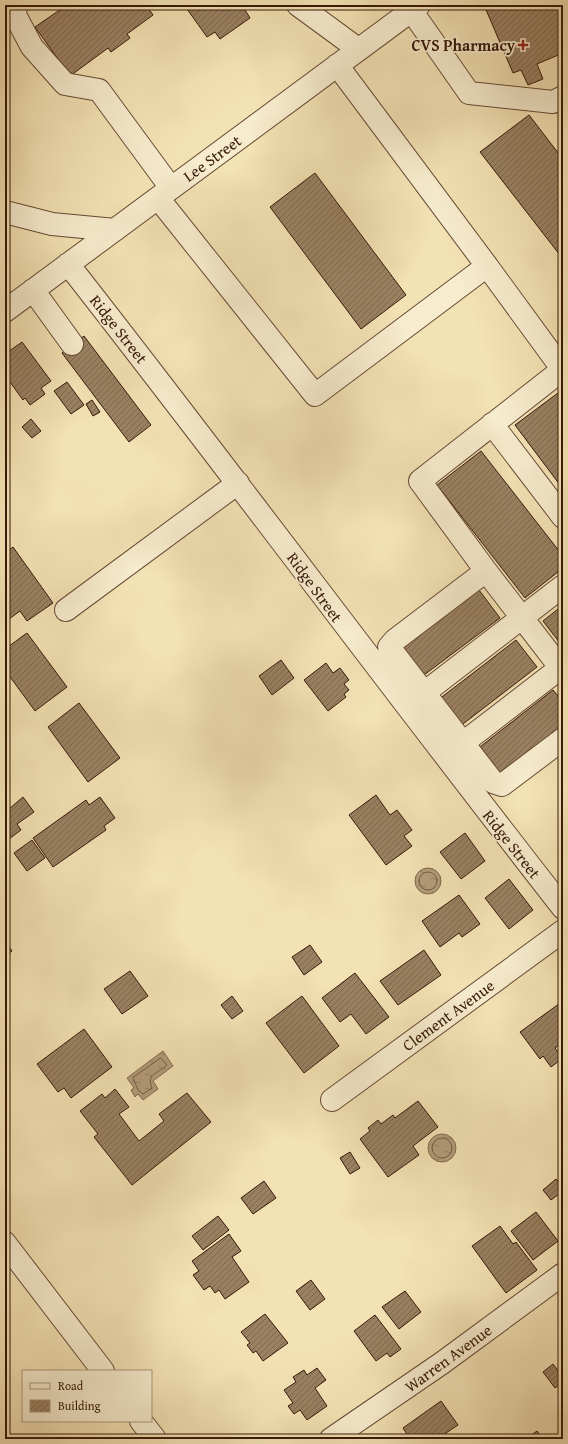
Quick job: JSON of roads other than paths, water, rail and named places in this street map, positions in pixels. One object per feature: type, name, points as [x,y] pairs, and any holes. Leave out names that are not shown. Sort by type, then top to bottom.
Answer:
[{"type":"street","points":[[16,5],[14,15],[32,47],[65,84],[99,90],[164,193],[315,395],[487,266]]},
{"type":"street","points":[[298,5],[327,14],[358,49]]},
{"type":"street","points":[[415,8],[469,93],[553,102],[563,97]]},
{"type":"street","name":"Lee Street","points":[[5,311],[415,8]]},
{"type":"street","points":[[337,65],[563,370],[420,481],[486,571],[562,668],[463,743]]},
{"type":"street","points":[[5,212],[52,224],[115,230]]},
{"type":"street","name":"Ridge Street","points":[[68,264],[238,483],[340,621],[563,908]]},
{"type":"street","points":[[33,290],[72,344]]},
{"type":"street","points":[[492,424],[563,517]]},
{"type":"street","points":[[66,610],[238,483]]},
{"type":"street","points":[[486,571],[395,640],[389,647],[493,782],[502,785],[563,739]]},
{"type":"street","points":[[424,693],[563,586]]},
{"type":"street","name":"Clement Avenue","points":[[332,1100],[563,931]]},
{"type":"street","points":[[5,1243],[102,1370]]},
{"type":"street","name":"Warren Avenue","points":[[331,1439],[442,1363],[563,1274]]},
{"type":"street","points":[[142,1422],[155,1439]]},
{"type":"water","points":[[428,868],[437,872],[441,881],[437,890],[428,894],[419,890],[415,881],[419,872]]},
{"type":"water","points":[[163,1051],[173,1066],[153,1081],[158,1089],[143,1100],[138,1094],[135,1097],[131,1090],[134,1088],[127,1078]]},
{"type":"water","points":[[442,1134],[452,1138],[456,1148],[452,1158],[442,1162],[432,1158],[428,1148],[432,1138]]},
{"type":"place","name":"CVS Pharmacy","points":[[523,45]]}]
